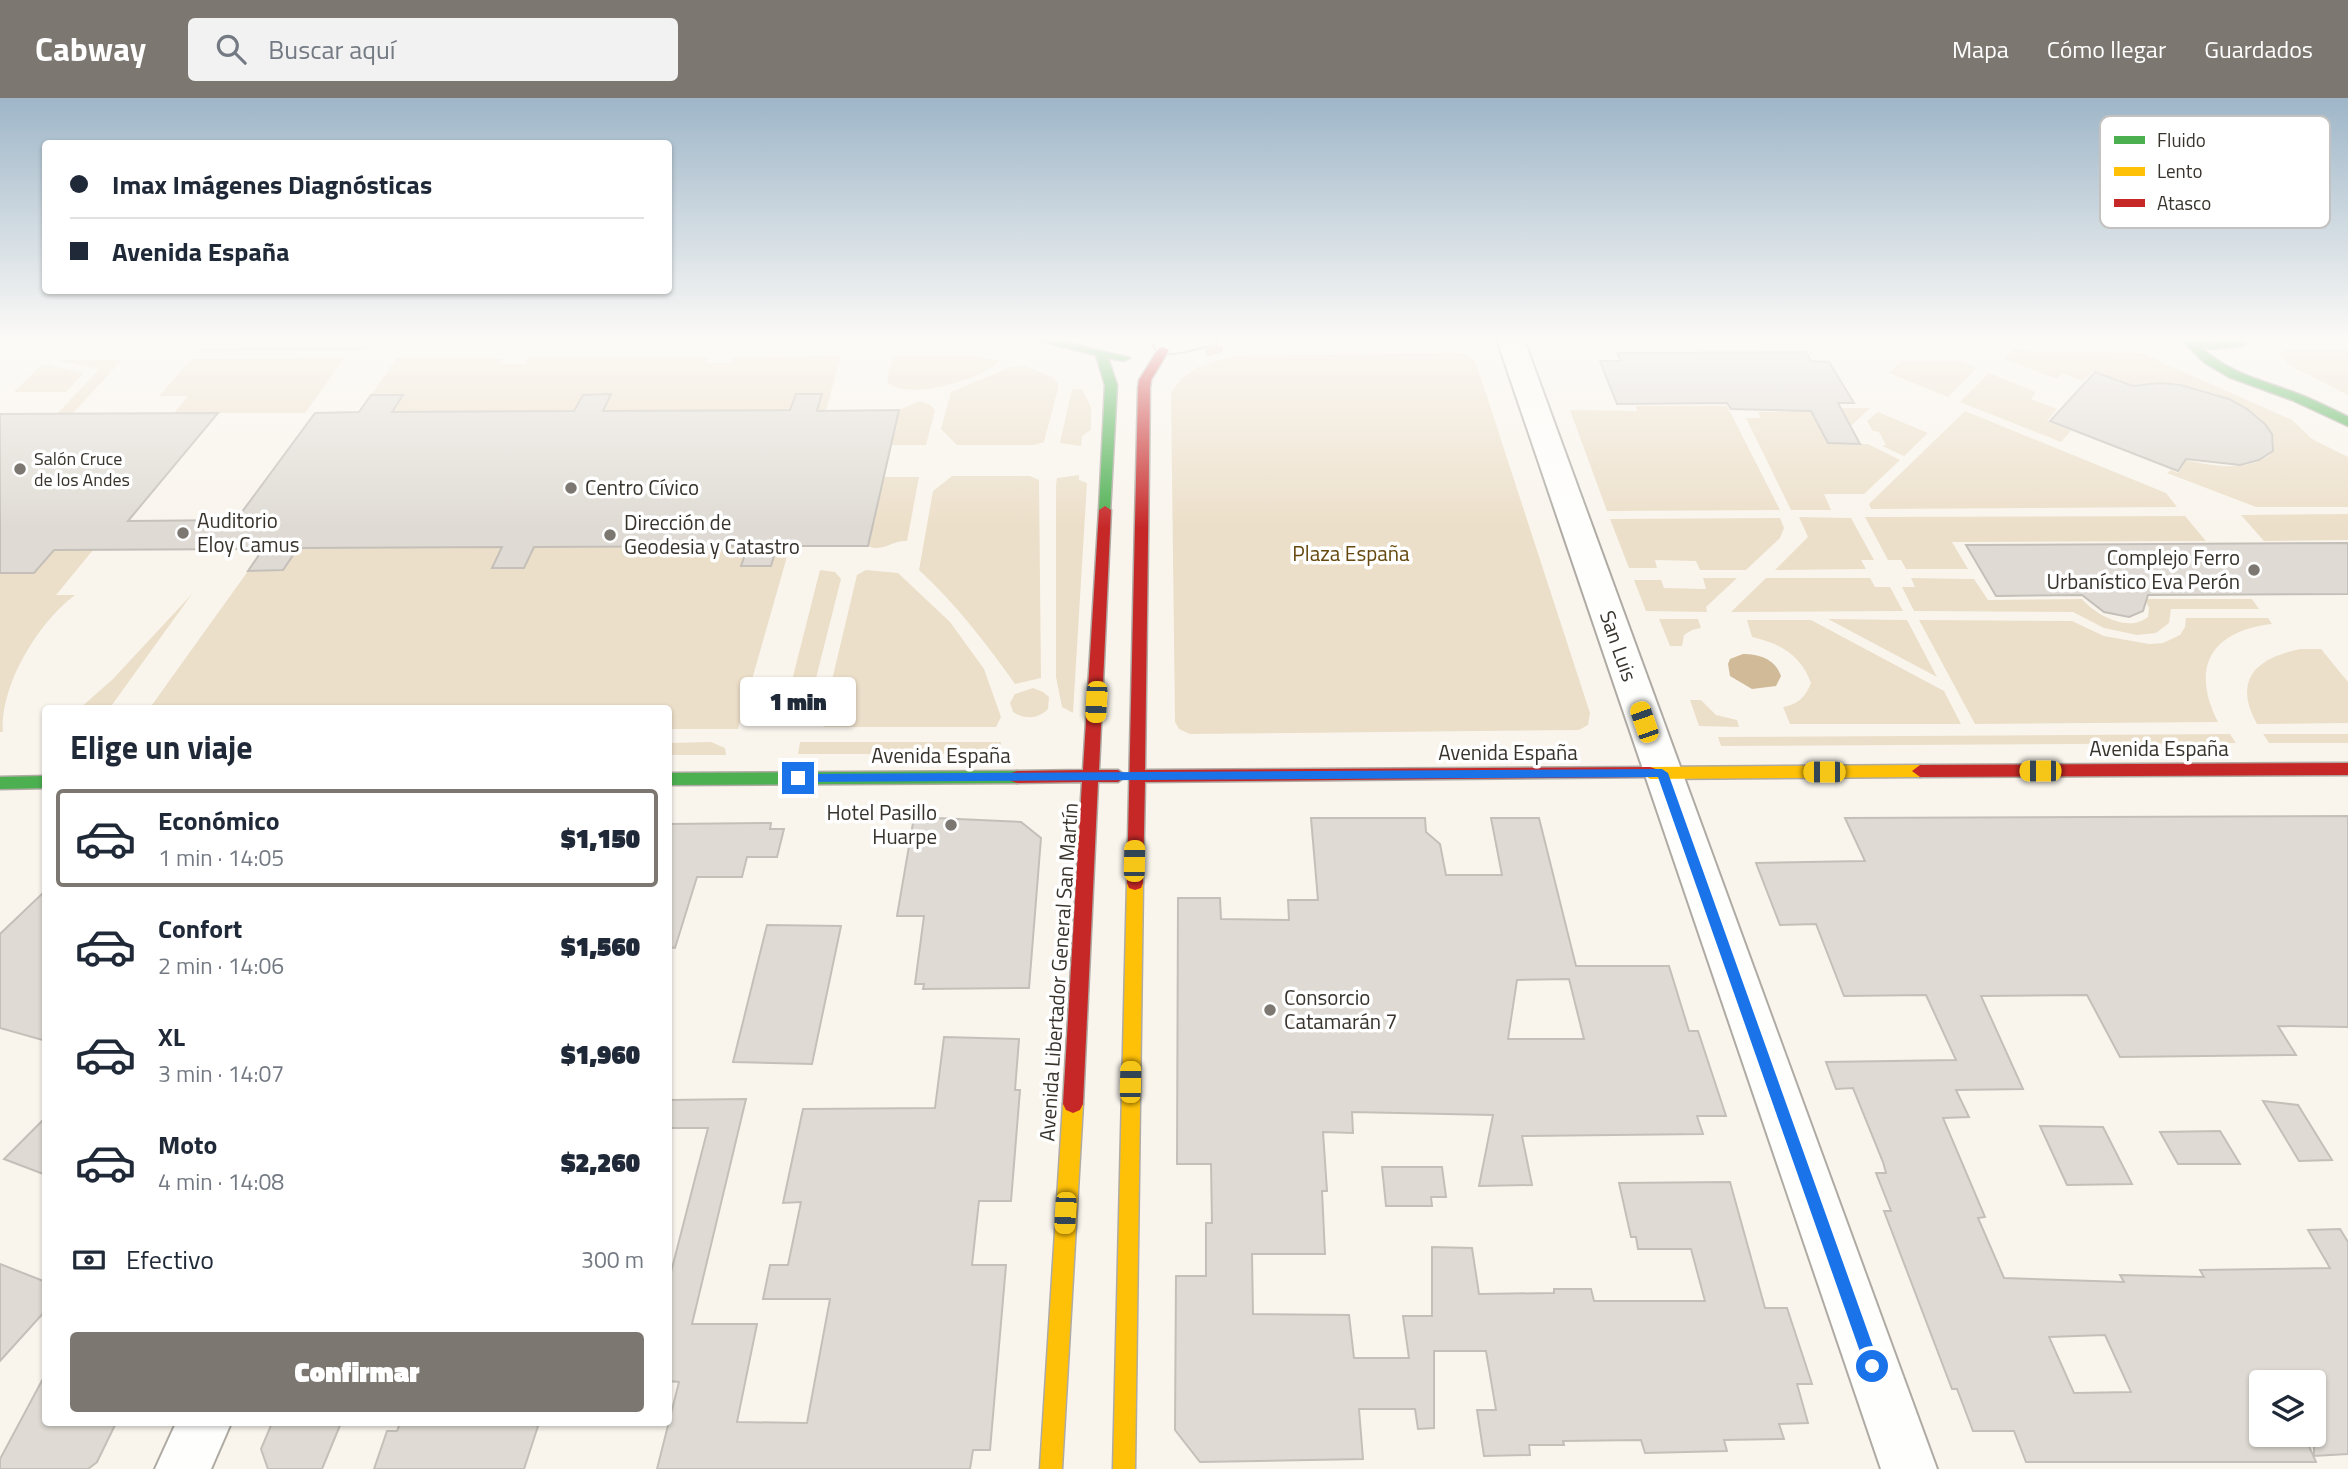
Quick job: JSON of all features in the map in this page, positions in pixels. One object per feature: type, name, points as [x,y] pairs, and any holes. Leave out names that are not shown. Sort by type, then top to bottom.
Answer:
[{"type":"main road","name":"Avenida Libertador General San Martín","points":[[1051,1469],[1092,776],[1110,401]]},
{"type":"main road","points":[[1124,1469],[1144,401]]},
{"type":"main road","points":[[2303,401],[2348,422]]},
{"type":"main road","name":"Avenida España","points":[[672,779],[2348,769]]},
{"type":"main road","points":[[0,783],[42,782]]},
{"type":"street","name":"San Luis","points":[[1531,401],[1909,1469]]},
{"type":"street","points":[[183,1469],[203,1426]]},
{"type":"green space","points":[[69,401],[84,401],[73,413],[57,414]]},
{"type":"green space","points":[[184,401],[314,401],[305,413],[174,413]]},
{"type":"green space","points":[[399,401],[580,401],[574,411],[392,412]]},
{"type":"green space","points":[[607,401],[793,401],[790,410],[603,411]]},
{"type":"green space","points":[[819,401],[829,401],[826,410],[817,410]]},
{"type":"green space","points":[[919,401],[929,404],[935,410],[926,445],[891,445],[899,410]]},
{"type":"green space","points":[[949,401],[1055,401],[1044,442],[1034,445],[957,445],[941,429]]},
{"type":"green space","points":[[1069,401],[1088,401],[1091,407],[1091,430],[1082,436],[1081,446],[1060,443]]},
{"type":"green space","name":"Plaza España","points":[[1171,401],[1488,401],[1590,713],[1588,725],[1579,730],[1190,734],[1179,729],[1175,722]]},
{"type":"green space","points":[[2036,401],[2057,409],[2047,421],[2071,431],[2061,442],[1960,402]]},
{"type":"green space","points":[[2233,401],[2249,401],[2292,420],[2312,439],[2348,457],[2348,507],[2256,507],[2167,473],[2171,470],[2178,473],[2186,460],[2240,466],[2270,455],[2274,441],[2269,428],[2258,416]]},
{"type":"green space","points":[[1636,406],[1727,406],[1780,510],[1607,511],[1570,410],[1637,411]]},
{"type":"green space","points":[[1870,408],[1850,427],[1822,431],[1828,443],[1868,444],[1900,460],[1864,494],[1824,494],[1831,510],[1791,510],[1746,418],[1761,418],[1758,412],[1788,412],[1787,409]]},
{"type":"green space","points":[[1965,411],[2166,493],[2177,507],[1871,509],[1869,504]]},
{"type":"green space","points":[[1878,412],[1928,433],[1904,456],[1882,446],[1886,445],[1879,432],[1873,431],[1867,421]]},
{"type":"green space","points":[[1079,475],[1079,480],[1087,483],[1073,713],[1062,707],[1056,677],[1056,485],[1057,478]]},
{"type":"green space","points":[[952,476],[1030,476],[1039,480],[1041,678],[1015,684],[970,624],[919,570],[933,491]]},
{"type":"green space","points":[[884,477],[919,477],[907,541],[873,548],[868,546]]},
{"type":"green space","points":[[2348,514],[2348,540],[2264,541],[2241,515]]},
{"type":"green space","points":[[2185,516],[2206,541],[1952,542],[1968,569],[1906,569],[1901,560],[1888,560],[1865,517]]},
{"type":"green space","points":[[1799,517],[1851,518],[1874,560],[1861,560],[1866,569],[1775,570],[1808,537]]},
{"type":"green space","points":[[1780,518],[1784,528],[1780,538],[1746,570],[1700,570],[1696,561],[1655,560],[1657,568],[1629,568],[1610,519]]},
{"type":"green space","points":[[748,546],[742,565],[777,546],[790,546],[738,729],[672,729],[672,705],[152,705],[248,571],[283,570],[298,548],[502,547],[492,568],[524,568],[534,547]]},
{"type":"green space","points":[[0,550],[2,573],[34,573],[54,550],[93,550],[56,595],[75,595],[48,621],[24,656],[8,694],[3,732],[0,732]]},
{"type":"green space","points":[[820,570],[835,572],[841,579],[811,698],[800,707],[785,708]]},
{"type":"green space","points":[[866,570],[898,573],[950,622],[984,669],[1001,717],[996,727],[824,727],[822,722],[857,575]]},
{"type":"green space","points":[[1703,578],[1737,578],[1706,607],[1707,612],[1646,611],[1634,580],[1661,580],[1664,588],[1706,589]]},
{"type":"green space","points":[[1766,578],[1870,578],[1875,587],[1890,587],[1903,611],[1731,612]]},
{"type":"green space","points":[[1911,578],[1974,579],[1988,600],[2082,599],[2095,611],[2122,623],[2148,617],[2149,608],[2145,599],[2252,599],[2259,609],[2171,609],[2169,623],[2156,633],[2137,635],[2104,628],[2073,612],[1914,611],[1902,587],[1915,587]]},
{"type":"green space","points":[[192,594],[112,705],[84,705],[113,679]]},
{"type":"green space","points":[[2186,618],[2268,618],[2272,624],[2234,635],[2212,655],[2206,684],[2218,722],[1975,724],[1919,620],[2072,621],[2104,636],[2149,644],[2163,643],[2180,635]]},
{"type":"green space","points":[[1659,619],[1698,619],[1701,628],[1684,635],[1682,646],[1670,646]]},
{"type":"green space","points":[[1828,619],[1907,620],[1937,677]]},
{"type":"green space","points":[[1747,620],[1811,620],[1944,691],[1961,724],[1790,724],[1783,707],[1801,699],[1811,683],[1801,665],[1788,652],[1772,643],[1752,637]]},
{"type":"green space","points":[[2300,649],[2321,649],[2348,682],[2348,723],[2257,724],[2247,695],[2248,683],[2253,673],[2272,658]]},
{"type":"green space","points":[[1033,688],[1049,697],[1048,709],[1031,717],[1013,712],[1010,703],[1015,694]]},
{"type":"green space","points":[[1690,700],[1701,700],[1716,715],[1737,720],[1739,727],[1699,726]]},
{"type":"green space","points":[[2230,734],[2236,743],[1721,746],[1718,737]]},
{"type":"green space","points":[[2263,734],[2348,734],[2348,743],[2269,743]]},
{"type":"green space","points":[[711,742],[725,748],[726,755],[672,755],[672,743]]},
{"type":"green space","points":[[800,742],[1001,742],[1000,754],[798,754]]},
{"type":"shaded area","points":[[1743,654],[1760,656],[1775,665],[1781,676],[1776,686],[1752,689],[1730,676],[1730,659]]},
{"type":"building","name":"Centro Cívico","points":[[367,401],[399,401],[392,412],[574,411],[580,401],[608,401],[603,411],[790,410],[793,401],[820,401],[817,411],[899,410],[868,546],[777,546],[771,566],[741,566],[748,546],[534,547],[524,568],[492,568],[502,547],[298,548],[283,570],[248,571],[263,549],[54,550],[34,573],[0,573],[0,414],[218,413],[128,521],[236,520],[315,413],[359,412]]},
{"type":"building","points":[[1616,401],[1853,401],[1854,403],[1838,403],[1860,444],[1828,443],[1811,411],[1731,409],[1727,403],[1617,404]]},
{"type":"building","points":[[2068,401],[2233,401],[2265,424],[2272,434],[2273,451],[2259,460],[2240,465],[2186,459],[2178,471],[2050,421]]},
{"type":"building","points":[[2348,543],[2348,594],[2148,595],[2143,611],[2129,617],[2104,612],[2082,595],[1996,596],[1966,545]]},
{"type":"building","points":[[2348,816],[2348,1027],[2278,1026],[2296,1055],[2120,1057],[2087,995],[1981,996],[2023,1089],[1956,1090],[1969,1117],[1943,1118],[1985,1217],[1978,1218],[2004,1278],[2124,1282],[2120,1275],[2204,1277],[2200,1270],[2330,1268],[2308,1230],[2340,1229],[2348,1242],[2348,1454],[2314,1456],[2314,1447],[2326,1447],[2326,1370],[2249,1370],[2249,1447],[2309,1447],[2316,1462],[2026,1462],[2014,1431],[1973,1431],[1957,1389],[1952,1389],[1884,1211],[1891,1211],[1876,1173],[1886,1173],[1883,1162],[1853,1088],[1836,1089],[1826,1062],[1956,1060],[1926,995],[1844,996],[1816,924],[1780,925],[1756,863],[1865,861],[1845,818]],"holes":[[[2105,1335],[2131,1392],[2074,1393],[2049,1337]]]},
{"type":"building","points":[[914,817],[1021,822],[1041,838],[1029,988],[923,989],[924,984],[915,984],[924,916],[897,916]]},
{"type":"building","points":[[1311,818],[1425,818],[1426,832],[1440,844],[1446,875],[1502,875],[1491,818],[1539,818],[1576,966],[1669,966],[1689,1031],[1698,1031],[1726,1116],[1697,1116],[1703,1134],[1522,1136],[1532,1185],[1479,1186],[1493,1115],[1352,1112],[1353,1133],[1323,1132],[1327,1191],[1322,1191],[1325,1254],[1252,1254],[1253,1314],[1349,1315],[1354,1358],[1409,1358],[1403,1316],[1432,1316],[1432,1247],[1472,1248],[1479,1294],[1554,1293],[1554,1289],[1591,1289],[1594,1301],[1705,1301],[1691,1249],[1638,1249],[1636,1237],[1631,1237],[1619,1183],[1730,1182],[1765,1308],[1787,1308],[1812,1384],[1797,1384],[1808,1423],[1779,1424],[1784,1439],[1724,1440],[1727,1451],[1645,1453],[1641,1440],[1563,1441],[1564,1445],[1529,1445],[1530,1455],[1484,1456],[1477,1410],[1496,1410],[1486,1351],[1434,1351],[1434,1428],[1418,1429],[1415,1409],[1359,1409],[1363,1459],[1200,1462],[1175,1430],[1176,1276],[1206,1276],[1206,1223],[1212,1223],[1211,1164],[1177,1164],[1178,898],[1220,898],[1221,919],[1289,920],[1288,900],[1318,900]],"holes":[[[1569,979],[1584,1039],[1508,1039],[1517,980]]]},
{"type":"building","points":[[771,823],[770,829],[784,829],[777,857],[747,857],[742,877],[697,877],[675,948],[672,948],[672,824]]},
{"type":"building","points":[[42,894],[42,1040],[0,1028],[0,934]]},
{"type":"building","points":[[767,925],[841,926],[812,1064],[733,1062]]},
{"type":"building","points":[[944,1037],[1019,1039],[1015,1090],[1020,1090],[1011,1201],[979,1201],[972,1265],[1006,1265],[990,1450],[973,1450],[970,1469],[657,1469],[668,1426],[672,1426],[672,1410],[679,1382],[672,1381],[672,1268],[708,1128],[672,1128],[672,1100],[746,1099],[692,1324],[757,1324],[737,1422],[807,1423],[830,1299],[763,1299],[770,1265],[788,1265],[801,1202],[783,1203],[803,1109],[935,1108]]},
{"type":"building","points":[[2263,1101],[2298,1105],[2332,1160],[2299,1161]]},
{"type":"building","points":[[42,1121],[42,1173],[4,1159]]},
{"type":"building","points":[[2040,1126],[2103,1127],[2132,1184],[2067,1185]]},
{"type":"building","points":[[2220,1131],[2240,1164],[2178,1164],[2160,1132]]},
{"type":"building","points":[[1382,1167],[1442,1167],[1446,1197],[1431,1197],[1432,1206],[1386,1206]]},
{"type":"building","points":[[0,1264],[42,1280],[42,1314],[0,1361]]},
{"type":"building","points":[[42,1380],[42,1426],[115,1426],[97,1462],[88,1469],[0,1469],[0,1459]]},
{"type":"building","points":[[271,1426],[340,1426],[322,1469],[268,1469],[261,1449]]},
{"type":"building","points":[[399,1426],[538,1426],[524,1469],[374,1469],[387,1431],[397,1431]]},
{"type":"traffic: fast","points":[[1105,510],[1110,401]]},
{"type":"traffic: fast","points":[[2305,401],[2348,422]]},
{"type":"traffic: fast","points":[[672,779],[1017,777]]},
{"type":"traffic: fast","points":[[0,783],[42,782]]},
{"type":"traffic: slow","points":[[1650,773],[1920,771]]},
{"type":"traffic: slow","points":[[1124,1469],[1135,883]]},
{"type":"traffic: slow","points":[[1051,1469],[1073,1104]]},
{"type":"traffic: jam","points":[[1135,883],[1144,401]]},
{"type":"traffic: jam","points":[[1073,1104],[1105,510]]},
{"type":"traffic: jam","points":[[1920,771],[2348,769]]},
{"type":"traffic: jam","points":[[1136,776],[1650,773]]},
{"type":"traffic: jam","points":[[1017,777],[1118,776]]},
{"type":"place","name":"Salón Cruce de los Andes","points":[[20,469]]},
{"type":"place","name":"Centro Cívico","points":[[571,488]]},
{"type":"place","name":"Auditorio Eloy Camus","points":[[183,533]]},
{"type":"place","name":"Dirección de Geodesia y Catastro","points":[[610,535]]},
{"type":"place","name":"Complejo Ferro Urbanístico Eva Perón","points":[[2254,570]]},
{"type":"place","name":"Hotel Pasillo Huarpe","points":[[951,825]]},
{"type":"place","name":"Consorcio Catamarán 7","points":[[1270,1010]]},
{"type":"route","points":[[798,778],[1662,773],[1872,1366]]}]
